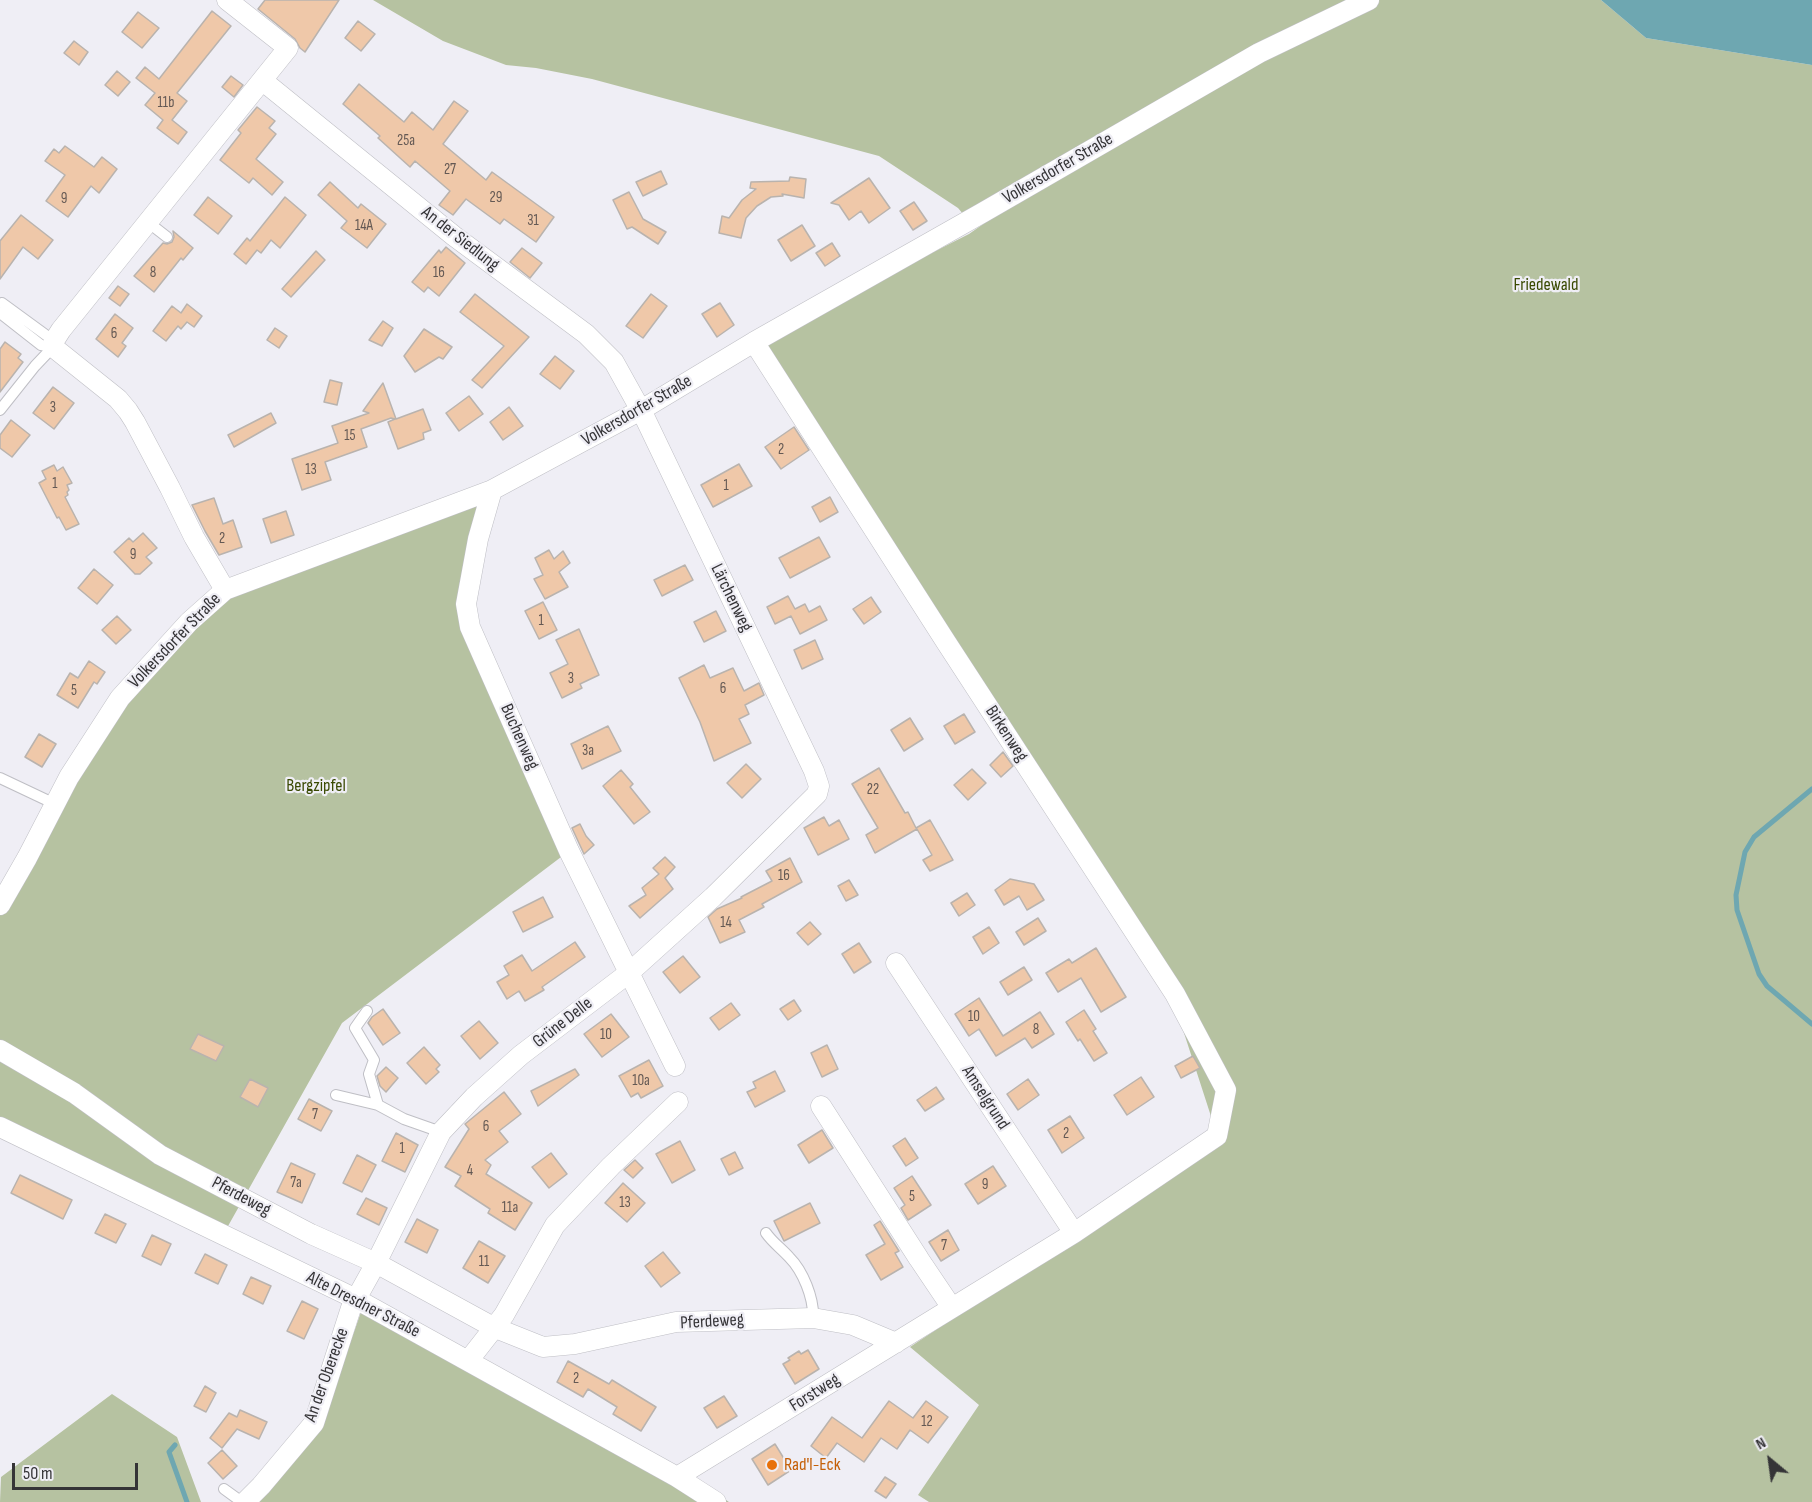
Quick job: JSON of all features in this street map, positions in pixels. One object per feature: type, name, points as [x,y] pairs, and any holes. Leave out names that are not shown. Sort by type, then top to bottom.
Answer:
[{"type":"street","points":[[225,590],[194,537],[128,411],[118,399],[54,344],[61,330],[288,48],[227,0]]},
{"type":"street","name":"Volkersdorfer Straße","points":[[0,905],[69,777],[120,698],[189,622],[225,590],[492,490],[641,410],[754,342],[1259,53],[1369,0]]},
{"type":"street","name":"An der Siedlung","points":[[263,81],[454,236],[586,334],[614,362],[641,410]]},
{"type":"street","name":"Birkenweg","points":[[754,342],[952,652],[1175,994],[1226,1090],[1217,1136]]},
{"type":"street","name":"Lärchenweg","points":[[641,410],[814,771],[819,786]]},
{"type":"street","name":"Buchenweg","points":[[492,490],[478,539],[466,604],[470,627],[569,850],[675,1065]]},
{"type":"street","name":"Grüne Delle","points":[[356,1299],[441,1132],[474,1097],[521,1056],[630,972],[721,890],[817,794],[819,786]]},
{"type":"street","name":"Amselgrund","points":[[896,963],[1074,1233]]},
{"type":"street","name":"Pferdeweg","points":[[0,1050],[74,1093],[160,1155],[311,1234],[376,1263],[493,1327],[543,1347],[575,1344],[676,1322],[813,1318],[853,1325],[896,1343]]},
{"type":"street","points":[[468,1361],[504,1315],[555,1225],[611,1166],[678,1102]]},
{"type":"street","points":[[821,1106],[952,1308]]},
{"type":"street","name":"Alte Dresdner Straße","points":[[0,1128],[356,1299],[677,1477],[716,1502]]},
{"type":"street","name":"Forstweg","points":[[677,1477],[1074,1233],[1217,1136]]},
{"type":"street","name":"An der Oberecke","points":[[243,1502],[261,1486],[314,1423],[351,1308],[356,1299]]},
{"type":"lane","points":[[149,223],[167,237]]},
{"type":"lane","points":[[1,308],[41,345],[54,344]]},
{"type":"lane","points":[[0,411],[54,344]]},
{"type":"lane","points":[[0,778],[55,804]]},
{"type":"lane","points":[[367,1011],[355,1028],[374,1060],[369,1074],[378,1106]]},
{"type":"lane","points":[[336,1095],[378,1106],[404,1119],[441,1132]]},
{"type":"lane","points":[[766,1233],[777,1247],[789,1256],[798,1270],[811,1300],[813,1318]]},
{"type":"lane","points":[[224,1489],[243,1502]]},
{"type":"green space","name":"Friedewald","points":[[373,0],[1601,0],[1646,38],[1812,65],[1812,1502],[929,1502],[918,1495],[979,1405],[910,1347],[1219,1141],[1162,965],[760,347],[898,270],[969,234],[989,220],[969,221],[958,208],[879,156],[592,79],[536,68],[506,65],[443,41]]},
{"type":"green space","name":"Bergzipfel","points":[[492,490],[466,604],[569,851],[342,1023],[223,1235],[0,1128],[0,905],[120,698],[225,590]]},
{"type":"green space","points":[[366,1298],[685,1472],[729,1502],[252,1502],[321,1425]]},
{"type":"green space","points":[[112,1394],[177,1437],[201,1502],[0,1502],[1,1477]]},
{"type":"water","points":[[1601,0],[1812,0],[1812,65],[1646,38]]},
{"type":"building","points":[[265,0],[339,0],[305,52],[295,39],[258,9]]},
{"type":"building","points":[[212,11],[231,26],[177,93],[187,101],[172,120],[187,132],[178,144],[157,128],[163,120],[145,105],[155,93],[136,78],[145,67],[159,79]]},
{"type":"building","points":[[138,12],[159,28],[142,48],[122,32]]},
{"type":"building","points":[[358,21],[375,34],[361,51],[345,38]]},
{"type":"building","points":[[74,41],[88,52],[79,65],[64,53]]},
{"type":"building","points":[[117,71],[130,82],[118,96],[105,85]]},
{"type":"building","points":[[231,76],[243,85],[234,97],[222,87]]},
{"type":"building","points":[[359,84],[404,122],[412,112],[433,130],[454,101],[468,111],[443,144],[486,180],[492,172],[554,217],[536,242],[504,219],[500,224],[466,199],[453,215],[439,205],[450,191],[415,161],[410,167],[378,138],[380,136],[343,104]]},
{"type":"building","points":[[257,107],[275,121],[269,128],[276,134],[256,159],[283,182],[272,195],[253,178],[249,183],[220,160],[241,133],[238,130]]},
{"type":"building","points":[[65,146],[94,167],[102,157],[117,169],[99,193],[91,186],[68,217],[46,201],[65,175],[45,161],[54,149],[59,153]]},
{"type":"building","points":[[661,171],[667,184],[643,196],[636,182]]},
{"type":"building","points":[[790,177],[806,179],[804,198],[782,194],[783,196],[771,197],[757,206],[746,218],[741,238],[719,233],[722,216],[729,218],[742,200],[756,189],[750,188],[751,182],[789,181]]},
{"type":"building","points":[[869,178],[890,208],[869,223],[861,211],[849,220],[839,205],[831,203]]},
{"type":"building","points":[[330,182],[358,208],[361,204],[386,224],[367,248],[341,228],[347,221],[318,195]]},
{"type":"building","points":[[629,192],[643,219],[666,232],[658,244],[632,227],[627,229],[613,200]]},
{"type":"building","points":[[208,197],[232,216],[218,234],[194,215]]},
{"type":"building","points":[[285,197],[306,215],[280,248],[271,240],[261,253],[257,250],[246,264],[234,254],[247,238],[250,241]]},
{"type":"building","points":[[914,202],[927,221],[913,230],[900,211]]},
{"type":"building","points":[[21,215],[53,240],[38,259],[23,247],[0,279],[0,241]]},
{"type":"building","points":[[802,225],[815,246],[791,261],[778,240]]},
{"type":"building","points":[[173,231],[193,248],[183,260],[181,258],[154,292],[134,276],[163,243],[172,242]]},
{"type":"building","points":[[832,243],[840,256],[825,266],[816,253]]},
{"type":"building","points":[[446,247],[465,263],[439,296],[428,287],[424,292],[412,282],[439,250],[441,253]]},
{"type":"building","points":[[522,248],[542,263],[530,278],[510,262]]},
{"type":"building","points":[[316,251],[325,260],[291,297],[282,289]]},
{"type":"building","points":[[118,286],[129,294],[120,306],[109,298]]},
{"type":"building","points":[[475,294],[529,337],[482,388],[472,380],[504,346],[460,312]]},
{"type":"building","points":[[651,294],[667,306],[643,338],[626,326]]},
{"type":"building","points":[[720,303],[734,325],[717,337],[702,314]]},
{"type":"building","points":[[187,304],[202,316],[194,327],[187,322],[181,329],[178,326],[166,341],[153,331],[172,306],[181,313]]},
{"type":"building","points":[[115,314],[133,328],[122,343],[126,346],[118,357],[96,339]]},
{"type":"building","points":[[383,321],[393,328],[382,346],[369,340]]},
{"type":"building","points":[[275,328],[287,336],[279,348],[267,340]]},
{"type":"building","points":[[424,329],[452,347],[443,359],[439,357],[415,372],[404,356]]},
{"type":"building","points":[[5,342],[21,354],[18,358],[23,362],[0,392],[0,349]]},
{"type":"building","points":[[555,356],[574,371],[560,389],[540,374]]},
{"type":"building","points":[[330,380],[342,383],[337,405],[324,402]]},
{"type":"building","points":[[383,383],[396,419],[423,409],[431,430],[423,433],[424,439],[398,449],[388,422],[395,419],[391,418],[361,429],[367,447],[325,462],[331,480],[302,490],[292,459],[338,443],[332,426],[369,413],[363,411]]},
{"type":"building","points":[[53,387],[74,403],[54,429],[33,413]]},
{"type":"building","points":[[469,396],[483,414],[459,431],[446,413]]},
{"type":"building","points":[[509,407],[523,426],[503,440],[490,422]]},
{"type":"building","points":[[271,413],[276,423],[234,447],[228,435]]},
{"type":"building","points":[[11,420],[30,435],[12,457],[0,448],[0,435]]},
{"type":"building","points":[[794,427],[809,450],[781,469],[765,447]]},
{"type":"building","points":[[739,464],[752,486],[713,507],[701,485]]},
{"type":"building","points":[[54,465],[57,471],[63,467],[72,483],[67,485],[69,490],[65,497],[79,524],[66,530],[59,517],[57,518],[39,483],[46,479],[42,471]]},
{"type":"building","points":[[830,497],[838,512],[820,522],[812,507]]},
{"type":"building","points":[[214,498],[223,524],[233,520],[242,547],[219,555],[192,505]]},
{"type":"building","points":[[286,511],[294,535],[271,543],[263,519]]},
{"type":"building","points":[[143,533],[157,548],[146,557],[152,563],[140,574],[135,574],[114,552],[129,538],[133,542]]},
{"type":"building","points":[[819,537],[830,557],[790,578],[779,558]]},
{"type":"building","points":[[549,550],[554,559],[563,551],[570,563],[559,572],[568,587],[545,599],[534,579],[543,575],[535,558]]},
{"type":"building","points":[[685,565],[693,580],[662,596],[654,580]]},
{"type":"building","points":[[94,569],[113,585],[97,604],[78,588]]},
{"type":"building","points":[[788,596],[795,609],[805,604],[809,612],[820,606],[827,620],[800,634],[791,616],[775,624],[767,607]]},
{"type":"building","points":[[871,597],[881,612],[864,624],[853,609]]},
{"type":"building","points":[[543,602],[557,630],[539,639],[525,611]]},
{"type":"building","points":[[716,611],[726,631],[704,642],[694,622]]},
{"type":"building","points":[[117,616],[131,630],[116,644],[102,630]]},
{"type":"building","points":[[579,629],[599,675],[580,684],[582,688],[562,698],[550,673],[568,664],[556,640]]},
{"type":"building","points":[[815,640],[823,659],[802,669],[794,650]]},
{"type":"building","points":[[89,661],[105,672],[97,684],[94,682],[78,708],[57,695],[70,673],[78,678]]},
{"type":"building","points":[[704,665],[710,678],[733,668],[744,691],[759,683],[764,695],[745,705],[749,714],[739,719],[751,743],[714,761],[700,722],[679,678]]},
{"type":"building","points":[[964,714],[975,732],[955,744],[944,726]]},
{"type":"building","points":[[910,718],[923,739],[904,751],[891,730]]},
{"type":"building","points":[[608,726],[621,751],[582,769],[571,744]]},
{"type":"building","points":[[39,734],[56,744],[42,767],[25,757]]},
{"type":"building","points":[[1003,752],[1013,766],[1001,777],[990,765]]},
{"type":"building","points":[[746,764],[761,779],[742,798],[727,783]]},
{"type":"building","points":[[879,768],[916,828],[930,820],[953,860],[930,871],[923,860],[932,855],[917,829],[875,853],[866,835],[878,828],[852,784]]},
{"type":"building","points":[[972,769],[986,783],[968,800],[954,785]]},
{"type":"building","points":[[621,770],[633,784],[630,787],[650,812],[634,824],[603,786]]},
{"type":"building","points":[[824,817],[829,826],[839,820],[849,839],[818,855],[804,828]]},
{"type":"building","points":[[580,824],[594,845],[584,854],[572,828]]},
{"type":"building","points":[[665,857],[675,867],[665,878],[673,889],[640,918],[629,906],[646,895],[642,888],[659,874],[653,868]]},
{"type":"building","points":[[790,858],[802,882],[762,904],[764,907],[739,920],[745,932],[720,943],[708,917],[717,909],[772,881],[766,871]]},
{"type":"building","points":[[1010,879],[1034,884],[1044,900],[1027,910],[1019,896],[1004,905],[995,890]]},
{"type":"building","points":[[849,880],[858,895],[846,901],[838,886]]},
{"type":"building","points":[[967,893],[975,905],[959,916],[951,903]]},
{"type":"building","points":[[543,897],[553,917],[523,932],[513,912]]},
{"type":"building","points":[[1038,918],[1046,931],[1024,945],[1016,932]]},
{"type":"building","points":[[810,922],[821,934],[808,945],[797,933]]},
{"type":"building","points":[[989,927],[999,943],[983,954],[973,937]]},
{"type":"building","points":[[575,942],[585,957],[542,987],[544,990],[525,1001],[519,991],[507,999],[497,982],[509,975],[504,966],[522,955],[532,971]]},
{"type":"building","points":[[859,943],[871,962],[854,973],[842,954]]},
{"type":"building","points":[[1096,948],[1126,997],[1101,1012],[1081,978],[1058,992],[1046,973],[1069,959],[1072,963]]},
{"type":"building","points":[[683,956],[700,977],[680,993],[663,972]]},
{"type":"building","points":[[1024,967],[1032,980],[1008,995],[1000,982]]},
{"type":"building","points":[[979,998],[1003,1036],[1040,1012],[1054,1034],[1032,1048],[1025,1038],[996,1056],[979,1029],[969,1036],[955,1014]]},
{"type":"building","points":[[794,1000],[801,1011],[788,1020],[780,1009]]},
{"type":"building","points":[[731,1003],[740,1015],[719,1030],[710,1018]]},
{"type":"building","points":[[383,1009],[400,1033],[383,1045],[368,1023]]},
{"type":"building","points":[[1084,1010],[1096,1029],[1093,1031],[1107,1053],[1094,1061],[1066,1022]]},
{"type":"building","points":[[611,1014],[629,1037],[602,1057],[584,1034]]},
{"type":"building","points":[[479,1021],[498,1043],[480,1059],[461,1036]]},
{"type":"building","points":[[198,1034],[224,1046],[216,1061],[190,1049]]},
{"type":"building","points":[[827,1045],[838,1069],[822,1077],[811,1053]]},
{"type":"building","points":[[424,1047],[440,1065],[436,1069],[439,1072],[426,1084],[407,1063]]},
{"type":"building","points":[[1193,1056],[1200,1068],[1181,1078],[1175,1066]]},
{"type":"building","points":[[649,1060],[663,1086],[641,1098],[638,1093],[631,1097],[619,1076]]},
{"type":"building","points":[[386,1067],[398,1078],[386,1092],[380,1086],[377,1076]]},
{"type":"building","points":[[575,1069],[579,1075],[538,1106],[531,1091]]},
{"type":"building","points":[[775,1071],[785,1091],[755,1107],[747,1092],[756,1088],[753,1082]]},
{"type":"building","points":[[1141,1077],[1154,1097],[1127,1115],[1114,1095]]},
{"type":"building","points":[[250,1079],[268,1088],[258,1107],[240,1097]]},
{"type":"building","points":[[1028,1079],[1039,1095],[1018,1110],[1007,1094]]},
{"type":"building","points":[[936,1087],[944,1099],[925,1111],[917,1100]]},
{"type":"building","points":[[504,1092],[521,1114],[499,1131],[508,1142],[485,1160],[491,1165],[486,1174],[532,1203],[515,1230],[488,1213],[490,1209],[455,1186],[461,1176],[445,1167],[469,1129],[465,1124]]},
{"type":"building","points":[[309,1099],[332,1111],[321,1131],[298,1119]]},
{"type":"building","points":[[1070,1116],[1084,1138],[1062,1153],[1048,1130]]},
{"type":"building","points":[[822,1130],[833,1148],[809,1163],[798,1145]]},
{"type":"building","points":[[396,1133],[418,1145],[405,1172],[382,1161]]},
{"type":"building","points":[[905,1138],[918,1158],[906,1166],[893,1146]]},
{"type":"building","points":[[680,1141],[695,1170],[672,1183],[656,1154]]},
{"type":"building","points":[[735,1152],[743,1168],[729,1175],[721,1159]]},
{"type":"building","points":[[551,1153],[567,1174],[549,1188],[532,1167]]},
{"type":"building","points":[[357,1155],[376,1165],[362,1192],[343,1183]]},
{"type":"building","points":[[635,1160],[643,1168],[633,1178],[624,1170]]},
{"type":"building","points":[[291,1163],[315,1174],[302,1203],[277,1192]]},
{"type":"building","points":[[993,1166],[1006,1186],[978,1204],[965,1184]]},
{"type":"building","points":[[20,1175],[72,1200],[63,1219],[11,1193]]},
{"type":"building","points":[[912,1176],[931,1205],[908,1220],[901,1208],[905,1205],[894,1188]]},
{"type":"building","points":[[623,1183],[645,1203],[627,1222],[605,1203]]},
{"type":"building","points":[[366,1198],[387,1208],[379,1225],[357,1214]]},
{"type":"building","points":[[810,1203],[820,1223],[784,1241],[774,1221]]},
{"type":"building","points":[[105,1214],[126,1224],[116,1243],[95,1233]]},
{"type":"building","points":[[417,1219],[438,1230],[427,1253],[405,1242]]},
{"type":"building","points":[[880,1221],[899,1251],[895,1253],[903,1267],[881,1280],[866,1255],[885,1244],[874,1225]]},
{"type":"building","points":[[948,1230],[959,1250],[941,1261],[929,1242]]},
{"type":"building","points":[[152,1235],[171,1244],[161,1265],[142,1256]]},
{"type":"building","points":[[479,1241],[505,1256],[488,1283],[463,1268]]},
{"type":"building","points":[[663,1252],[680,1273],[661,1287],[645,1266]]},
{"type":"building","points":[[205,1254],[227,1265],[218,1284],[195,1273]]},
{"type":"building","points":[[251,1277],[271,1286],[263,1304],[243,1294]]},
{"type":"building","points":[[302,1301],[318,1309],[304,1339],[287,1331]]},
{"type":"building","points":[[808,1350],[819,1369],[795,1384],[783,1364],[799,1351],[801,1354]]},
{"type":"building","points":[[568,1361],[609,1384],[612,1380],[656,1407],[641,1431],[613,1414],[617,1407],[588,1389],[583,1397],[557,1382]]},
{"type":"building","points":[[205,1386],[216,1393],[206,1412],[194,1406]]},
{"type":"building","points":[[724,1396],[737,1416],[717,1428],[704,1408]]},
{"type":"building","points":[[889,1401],[913,1418],[926,1401],[948,1417],[928,1443],[910,1430],[897,1449],[881,1438],[864,1462],[837,1443],[826,1458],[811,1446],[832,1417],[862,1438]]},
{"type":"building","points":[[240,1410],[267,1422],[259,1439],[237,1429],[222,1448],[210,1438],[229,1413],[237,1417]]},
{"type":"building","name":"Rad'l-Eck","points":[[775,1444],[791,1470],[768,1485],[752,1459]]},
{"type":"building","points":[[222,1450],[237,1466],[223,1479],[208,1463]]},
{"type":"building","points":[[885,1477],[896,1484],[886,1498],[875,1491]]},
{"type":"waterway","points":[[1812,789],[1754,837],[1745,852],[1736,895],[1737,910],[1759,974],[1767,986],[1812,1024]]},
{"type":"waterway","points":[[175,1445],[169,1452],[187,1502]]},
{"type":"place","name":"Rad'l-Eck","points":[[772,1465]]}]
